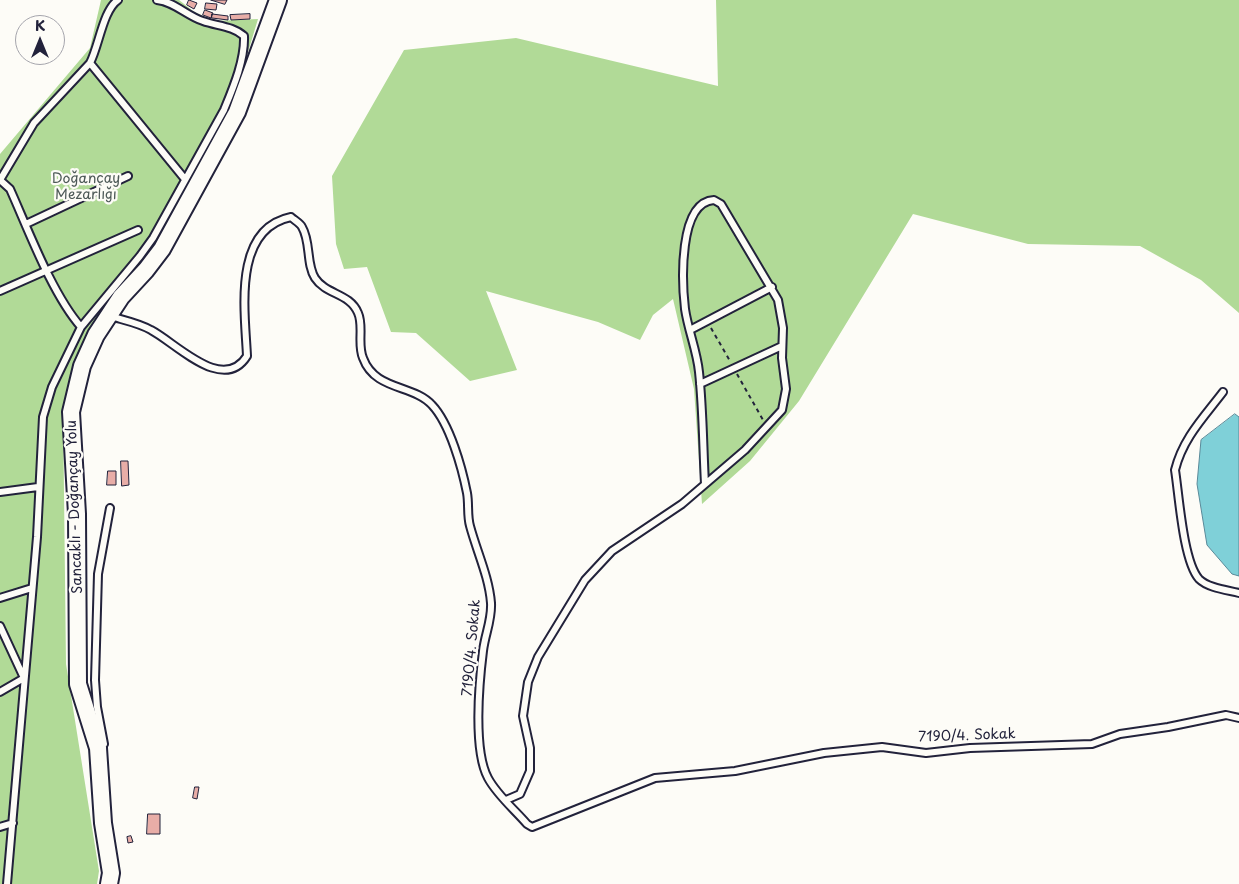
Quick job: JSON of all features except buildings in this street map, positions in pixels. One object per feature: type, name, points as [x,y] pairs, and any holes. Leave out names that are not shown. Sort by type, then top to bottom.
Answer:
[{"type":"street","name":"Sancaklı - Doğançay Yolu","points":[[109,884],[111,873],[103,824],[98,748],[78,684],[78,514],[71,412],[82,366],[96,334],[162,249],[237,112],[278,0]]},
{"type":"lane","points":[[81,327],[70,313],[47,270],[10,189],[0,180],[34,123],[90,63],[96,52],[108,12],[118,0]]},
{"type":"lane","points":[[6,884],[13,823],[32,588],[43,417],[52,387],[81,327],[153,238],[184,178],[224,110],[232,90],[244,45],[244,36],[238,30],[202,21],[174,4],[157,0]]},
{"type":"lane","points":[[90,63],[184,178]]},
{"type":"lane","points":[[26,224],[128,176]]},
{"type":"lane","points":[[506,800],[520,794],[530,771],[530,748],[523,716],[528,682],[538,656],[585,580],[612,551],[682,504],[705,484],[744,450],[782,410],[786,389],[782,346],[782,313],[772,288],[721,204],[709,200],[700,204],[690,219],[686,236],[683,279],[685,309],[700,384],[705,484]]},
{"type":"lane","name":"7190/4. Sokak","points":[[109,315],[150,329],[206,366],[226,371],[236,369],[247,356],[245,274],[248,258],[264,231],[278,220],[291,217],[302,227],[315,278],[322,286],[348,299],[355,306],[359,315],[362,357],[370,371],[385,383],[431,404],[442,418],[456,454],[467,494],[469,524],[487,578],[491,603],[490,626],[484,644],[479,679],[481,763],[489,780],[527,824],[538,826],[628,787],[655,778],[735,771],[824,753],[882,747],[926,753],[970,748],[1092,744],[1120,734],[1168,727],[1226,715],[1239,718]]},
{"type":"lane","points":[[0,291],[138,230]]},
{"type":"lane","points":[[690,330],[772,288]]},
{"type":"lane","points":[[700,384],[782,346]]},
{"type":"lane","points":[[1223,392],[1189,435],[1175,470],[1189,557],[1200,579],[1211,586],[1239,593]]},
{"type":"lane","points":[[0,492],[38,487]]},
{"type":"lane","points":[[99,767],[104,745],[95,693],[98,574],[110,508]]},
{"type":"lane","points":[[0,598],[32,588]]},
{"type":"lane","points":[[0,626],[24,678]]},
{"type":"lane","points":[[0,692],[24,678]]},
{"type":"lane","points":[[0,827],[13,823]]},
{"type":"green space","name":"Doğançay Mezarlığı","points":[[101,0],[179,0],[193,11],[213,21],[258,19],[232,105],[172,208],[150,254],[102,308],[81,350],[63,407],[66,664],[99,871],[97,884],[0,884],[0,154],[90,48]]},
{"type":"green space","points":[[716,0],[1239,0],[1239,313],[1201,280],[1140,246],[1028,244],[913,214],[799,401],[750,461],[702,504],[694,389],[673,299],[653,315],[640,340],[598,322],[486,291],[517,370],[470,381],[416,333],[391,332],[367,267],[344,269],[336,244],[332,176],[404,50],[516,38],[718,86]]},
{"type":"water","points":[[1235,414],[1239,417],[1239,576],[1232,574],[1207,545],[1197,484],[1201,440]]}]
